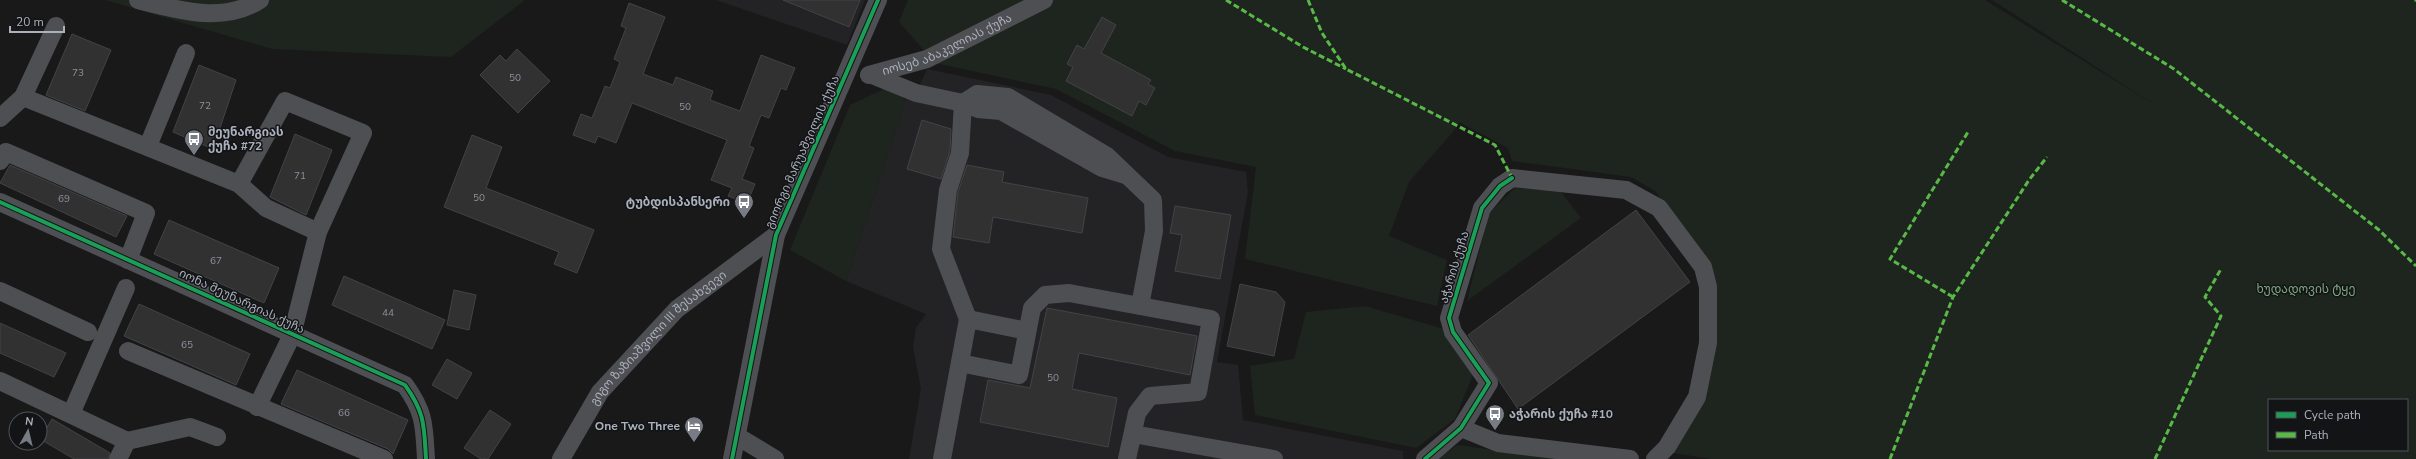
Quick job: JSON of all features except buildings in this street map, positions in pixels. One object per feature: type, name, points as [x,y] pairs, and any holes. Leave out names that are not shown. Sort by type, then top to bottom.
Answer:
[{"type":"street","points":[[138,0],[199,14],[229,12],[253,5],[260,0]]},
{"type":"street","name":"გიორგი მარუაშვილის ქუჩა","points":[[732,459],[738,436],[776,235],[878,0]]},
{"type":"street","name":"იოსებ აბაკელიას ქუჩა","points":[[845,78],[872,75],[927,59],[1044,0]]},
{"type":"street","points":[[0,118],[23,98],[56,26]]},
{"type":"street","points":[[148,146],[186,53]]},
{"type":"street","points":[[872,75],[916,93],[964,103],[978,109],[1001,111],[1102,168],[1127,175],[1153,200],[1154,231],[1140,306]]},
{"type":"street","points":[[23,98],[148,146],[239,184],[266,208],[318,232]]},
{"type":"street","points":[[239,184],[285,101],[363,132],[318,232],[292,335],[258,407]]},
{"type":"street","points":[[942,459],[968,319],[941,248],[948,190],[960,153],[964,103]]},
{"type":"street","points":[[0,161],[6,152],[146,212],[128,260]]},
{"type":"street","name":"აჭარის ქუჩა","points":[[1425,459],[1461,428],[1489,383],[1453,332],[1449,318],[1482,208],[1500,186],[1512,178],[1626,190],[1659,208],[1703,267],[1708,287],[1708,343],[1697,397],[1667,447],[1655,459]]},
{"type":"street","name":"იონა მეუნარგიას ქუჩა","points":[[0,202],[404,385],[416,401],[424,418],[426,459]]},
{"type":"street","name":"გიგო ზაზიაშვილი III შესახვევი","points":[[561,459],[600,392],[677,309],[776,235]]},
{"type":"street","points":[[71,414],[126,288]]},
{"type":"street","points":[[0,291],[88,332]]},
{"type":"street","points":[[960,363],[1019,375],[1032,308],[1045,295],[1069,293],[1211,319],[1198,392],[1150,396],[1137,414],[1127,459]]},
{"type":"street","points":[[968,319],[1027,331]]},
{"type":"street","points":[[128,350],[258,407],[384,459]]},
{"type":"street","points":[[0,380],[126,441],[190,427],[217,437]]},
{"type":"street","points":[[1461,428],[1498,443],[1630,459]]},
{"type":"street","points":[[1133,434],[1274,459]]},
{"type":"street","points":[[738,436],[775,459]]},
{"type":"street","points":[[118,459],[126,441]]},
{"type":"shaded area","points":[[716,0],[865,0],[847,45]]},
{"type":"shaded area","points":[[927,69],[1051,95],[1168,157],[1246,172],[1248,192],[1217,362],[1238,365],[1243,420],[1403,451],[1403,459],[909,459],[921,389],[913,347],[916,328],[926,314],[846,281],[906,100],[916,93]]},
{"type":"green space","points":[[105,0],[525,0],[451,57],[272,49]]},
{"type":"green space","name":"ხუდადოვის ტყე","points":[[908,0],[1985,0],[2155,105],[1992,0],[2416,0],[2416,459],[1711,459],[1673,453],[1706,399],[1713,271],[1655,191],[1631,177],[1512,161],[1508,148],[1459,122],[1453,132],[1409,182],[1389,236],[1447,260],[1437,306],[1245,259],[1256,167],[1175,151],[1056,89],[935,63],[899,22]]},
{"type":"green space","points":[[888,87],[906,100],[846,281],[790,250],[850,105]]},
{"type":"green space","points":[[1515,188],[1560,191],[1581,218],[1467,301],[1489,213]]},
{"type":"green space","points":[[1365,306],[1444,329],[1474,372],[1455,419],[1416,448],[1255,415],[1250,366],[1294,359],[1306,312]]},
{"type":"green space","points":[[1458,445],[1557,459],[1435,459]]},
{"type":"marked path","points":[[1226,0],[1303,47],[1346,69]]},
{"type":"marked path","points":[[1308,0],[1322,33],[1346,69],[1495,145],[1512,178]]},
{"type":"marked path","points":[[2062,0],[2174,69],[2379,230],[2416,266]]},
{"type":"marked path","points":[[1953,297],[1890,259],[1968,132]]},
{"type":"marked path","points":[[1890,459],[1953,297],[2029,180],[2047,157]]},
{"type":"marked path","points":[[2155,459],[2221,316],[2205,297],[2221,269]]},
{"type":"cycle path","points":[[732,459],[776,235],[878,0]]},
{"type":"cycle path","points":[[1425,459],[1461,428],[1489,383],[1453,332],[1449,318],[1482,208],[1500,186],[1512,178]]},
{"type":"cycle path","points":[[0,202],[405,385],[412,395],[420,412],[424,428],[426,459]]},
{"type":"place","name":"მეუნარგიას ქუჩა #72","points":[[194,156]]},
{"type":"place","name":"ტუბდისპანსერი","points":[[744,219]]},
{"type":"place","name":"აჭარის ქუჩა #10","points":[[1495,431]]},
{"type":"place","name":"One Two Three","points":[[694,443]]}]
